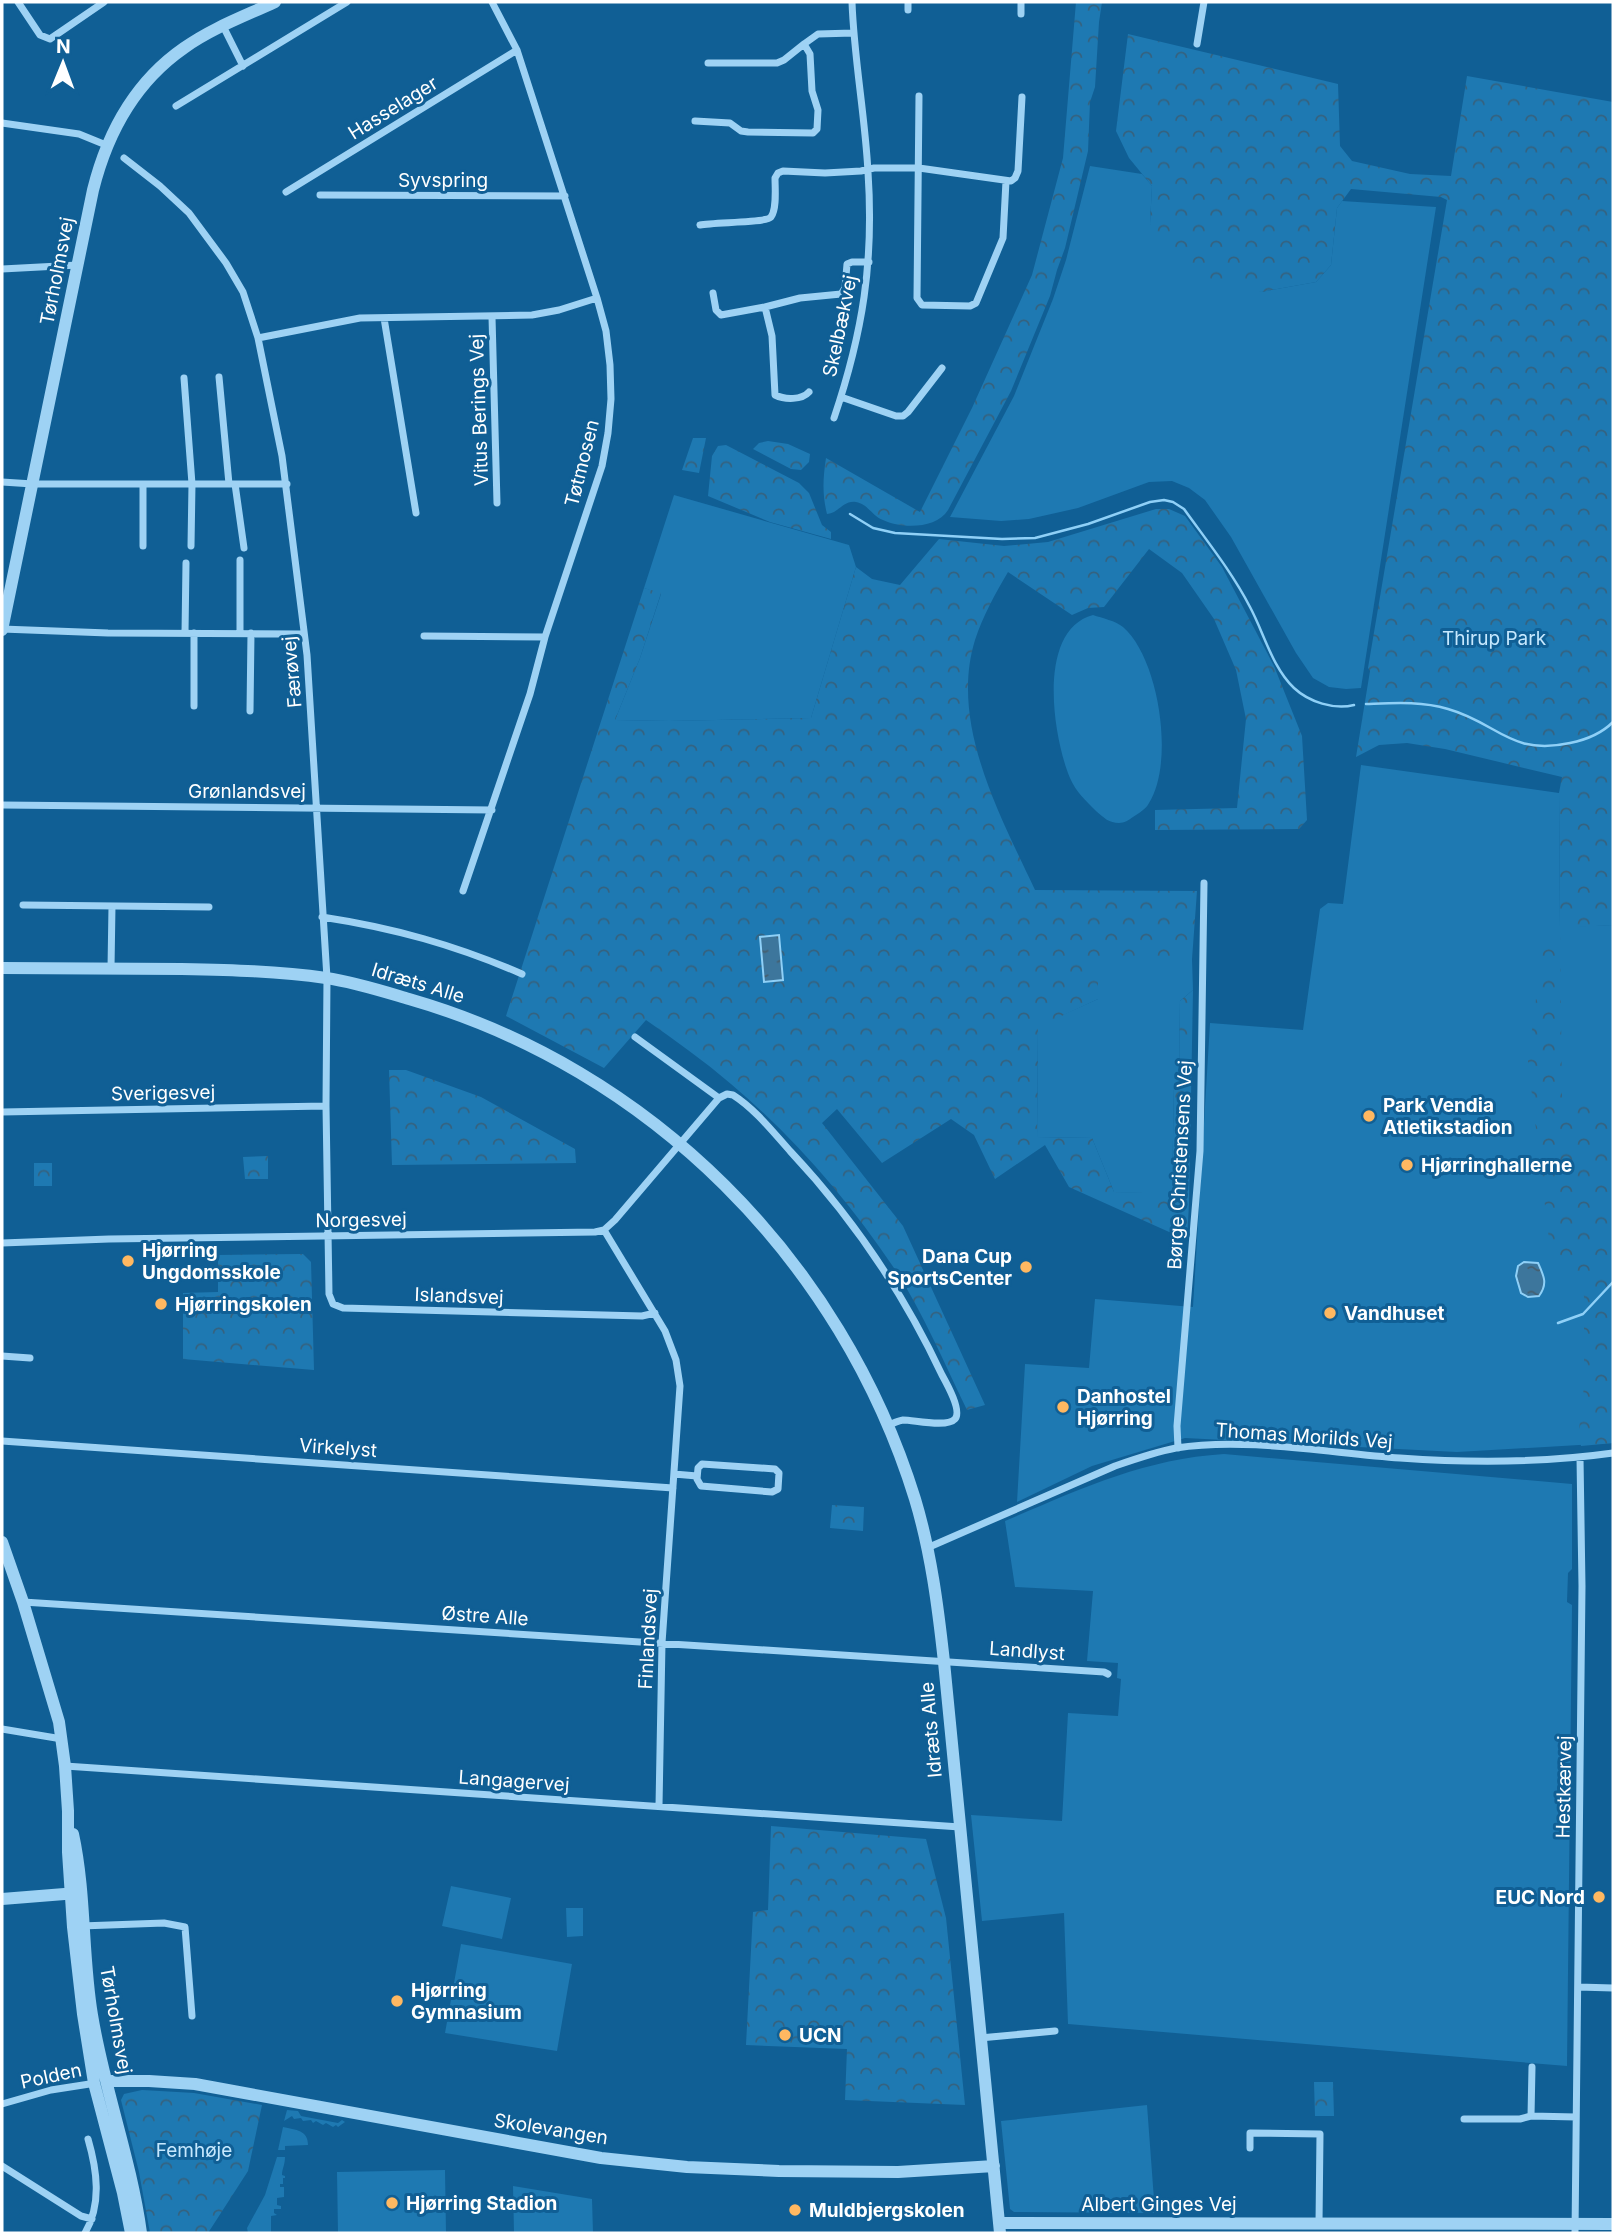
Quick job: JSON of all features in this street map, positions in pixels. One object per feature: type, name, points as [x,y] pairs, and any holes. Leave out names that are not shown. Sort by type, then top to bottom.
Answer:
[{"type":"street","points":[[18,2],[40,35],[50,39],[104,2]]},
{"type":"street","name":"Tørholmsvej","points":[[2,630],[7,583],[33,484],[93,190],[106,145],[131,102],[159,68],[183,48],[275,2]]},
{"type":"street","points":[[176,106],[347,2]]},
{"type":"street","name":"Tøtmosen","points":[[463,891],[530,694],[545,636],[602,466],[611,399],[606,331],[597,298],[517,50],[492,2]]},
{"type":"street","name":"Skelbækvej","points":[[834,418],[858,337],[869,262],[868,169],[852,2]]},
{"type":"street","points":[[1020,2],[1021,14]]},
{"type":"street","points":[[1197,44],[1204,2]]},
{"type":"street","points":[[223,26],[243,66]]},
{"type":"street","points":[[708,63],[777,63],[818,34],[853,33]]},
{"type":"street","points":[[695,121],[730,123],[741,131],[748,132],[816,132],[818,110],[813,91],[811,58],[804,44]]},
{"type":"street","name":"Hasselager","points":[[286,192],[517,50]]},
{"type":"street","points":[[919,96],[919,303],[970,306],[977,302],[1003,238],[1006,181]]},
{"type":"street","points":[[700,225],[763,221],[770,218],[773,212],[775,178],[780,172],[861,172],[868,169],[919,168],[1006,181],[1015,178],[1018,171],[1022,96]]},
{"type":"street","points":[[2,123],[79,134],[106,145]]},
{"type":"street","name":"Færøvej","points":[[124,158],[189,213],[208,237],[243,292],[258,338],[287,484],[304,634],[327,978],[328,1236]]},
{"type":"street","name":"Syvspring","points":[[320,195],[565,196]]},
{"type":"street","name":"Skelbækvej","points":[[713,293],[716,310],[721,315],[800,298],[841,294],[845,288],[847,264],[852,261],[869,262]]},
{"type":"street","points":[[2,269],[78,265]]},
{"type":"street","points":[[258,338],[360,318],[532,315],[597,298]]},
{"type":"street","name":"Skelbækvej","points":[[765,307],[773,346],[775,395],[781,398],[801,398],[810,392]]},
{"type":"street","name":"Vitus Berings Vej","points":[[492,317],[497,503]]},
{"type":"street","points":[[384,318],[416,513]]},
{"type":"street","name":"Skelbækvej","points":[[841,397],[895,416],[903,416],[942,368]]},
{"type":"street","points":[[219,377],[232,484],[244,548]]},
{"type":"street","points":[[184,378],[192,484],[191,546]]},
{"type":"street","points":[[2,482],[287,484]]},
{"type":"street","points":[[143,484],[143,546]]},
{"type":"street","points":[[240,560],[240,632]]},
{"type":"street","points":[[185,633],[186,563]]},
{"type":"street","points":[[2,630],[304,634]]},
{"type":"street","points":[[194,633],[194,706]]},
{"type":"street","points":[[250,711],[251,633]]},
{"type":"street","points":[[424,636],[545,636]]},
{"type":"street","name":"Grønlandsvej","points":[[2,805],[492,810]]},
{"type":"street","name":"Børge Christensens Vej","points":[[1178,1448],[1177,1426],[1200,1151],[1204,883]]},
{"type":"street","points":[[23,905],[209,907]]},
{"type":"street","points":[[111,968],[112,906]]},
{"type":"street","points":[[322,917],[390,929],[444,943],[522,974]]},
{"type":"street","name":"Idræts Alle","points":[[2,968],[236,970],[327,978],[439,1007],[494,1028],[547,1053],[638,1110],[722,1181],[783,1248],[862,1367],[888,1426],[915,1500],[928,1548],[944,1662],[1000,2228]]},
{"type":"street","points":[[635,1037],[719,1098]]},
{"type":"street","points":[[604,1230],[719,1098],[727,1094],[739,1099],[842,1208],[886,1271],[926,1340],[955,1403],[956,1418],[945,1423],[901,1420],[888,1426]]},
{"type":"street","name":"Sverigesvej","points":[[2,1112],[326,1106]]},
{"type":"street","name":"Norgesvej","points":[[2,1243],[572,1233],[604,1230]]},
{"type":"street","name":"Finlandsvej","points":[[604,1230],[665,1331],[676,1360],[680,1386],[663,1643],[659,1806]]},
{"type":"street","name":"Islandsvej","points":[[328,1236],[329,1294],[332,1304],[343,1308],[642,1316],[655,1313]]},
{"type":"street","points":[[2,1356],[30,1358]]},
{"type":"street","name":"Virkelyst","points":[[2,1441],[673,1488]]},
{"type":"street","name":"Thomas Morilds Vej","points":[[928,1548],[1115,1466],[1178,1448],[1219,1445],[1263,1447],[1466,1462],[1580,1458],[1613,1453]]},
{"type":"street","name":"Hestkærvej","points":[[1575,2228],[1582,1586],[1580,1458]]},
{"type":"street","points":[[702,1464],[772,1468],[779,1473],[778,1489],[772,1492],[704,1487],[698,1485],[697,1476],[698,1468],[702,1464]]},
{"type":"street","points":[[674,1474],[697,1476]]},
{"type":"street","name":"Tørholmsvej","points":[[2,1542],[55,1707],[62,1739],[68,1811],[76,1852],[78,1927],[100,2082],[131,2233]]},
{"type":"street","name":"Østre Alle","points":[[23,1602],[944,1662]]},
{"type":"street","name":"Landlyst","points":[[944,1662],[1108,1674]]},
{"type":"street","points":[[2,1729],[62,1739]]},
{"type":"street","name":"Langagervej","points":[[65,1766],[960,1827]]},
{"type":"street","points":[[2,1899],[76,1893]]},
{"type":"street","points":[[78,1927],[164,1923],[186,1927],[192,2016]]},
{"type":"street","points":[[1578,1987],[1613,1988]]},
{"type":"street","points":[[980,2038],[1055,2031]]},
{"type":"street","points":[[1531,2116],[1532,2067]]},
{"type":"street","name":"Skolevangen","points":[[100,2082],[131,2080],[195,2084],[557,2151],[687,2167],[865,2172],[994,2165]]},
{"type":"street","name":"Tørholmsvej","points":[[100,2082],[128,2164],[141,2233]]},
{"type":"street","name":"Polden","points":[[2,2104],[51,2090],[100,2082]]},
{"type":"street","points":[[1464,2119],[1576,2117]]},
{"type":"street","points":[[1250,2148],[1250,2133],[1320,2134],[1319,2223]]},
{"type":"street","points":[[85,2233],[97,2201],[88,2139]]},
{"type":"street","points":[[2,2166],[81,2216],[92,2220]]},
{"type":"street","name":"Albert Ginges Vej","points":[[1000,2228],[1290,2228],[1319,2223],[1575,2228],[1613,2224]]},
{"type":"green space","points":[[1076,2],[1102,2],[1095,87],[1090,102],[1088,151],[1065,248],[1050,296],[1011,391],[943,516],[918,526],[899,525],[883,520],[856,502],[827,514],[824,500],[826,458],[920,512],[972,408],[1032,275],[1063,158]]},
{"type":"green space","name":"Thirup Park","points":[[1128,34],[1338,84],[1340,146],[1352,161],[1410,174],[1451,176],[1467,76],[1613,102],[1613,925],[1560,928],[1562,1099],[1613,1099],[1613,1443],[1581,1446],[1579,1430],[1584,1386],[1584,1296],[1549,1240],[1528,1061],[1543,944],[1560,927],[1559,793],[1562,777],[1445,749],[1407,743],[1379,745],[1356,757],[1370,671],[1368,668],[1447,200],[1441,197],[1351,189],[1337,208],[1331,265],[1316,282],[1261,292],[1204,277],[1172,262],[1150,224],[1152,186],[1129,158],[1116,131]]},
{"type":"green space","points":[[1090,166],[1142,174],[1152,186],[1150,224],[1261,292],[1316,282],[1331,265],[1337,208],[1342,201],[1436,207],[1361,688],[1329,687],[1313,678],[1296,653],[1231,537],[1205,500],[1189,488],[1172,481],[1149,482],[1078,508],[1029,519],[1001,521],[950,517],[1014,396],[1053,299]]},
{"type":"green space","points":[[693,438],[706,438],[699,473],[682,470]]},
{"type":"green space","points":[[768,441],[788,444],[810,454],[809,462],[801,470],[791,469],[753,449],[759,443]]},
{"type":"green space","points":[[726,445],[799,483],[809,493],[822,525],[831,532],[831,539],[770,522],[708,496],[712,456],[718,446]]},
{"type":"green space","points":[[674,495],[849,545],[856,567],[811,718],[615,720],[640,658],[661,594],[644,588]]},
{"type":"green space","points":[[1156,509],[1169,509],[1185,516],[1222,567],[1274,666],[1302,736],[1307,820],[1299,829],[1155,830],[1155,810],[1237,808],[1246,719],[1236,670],[1214,619],[1182,573],[1149,549],[1104,607],[1088,608],[1072,615],[1008,572],[975,640],[969,672],[969,704],[982,769],[1035,890],[1197,891],[1192,959],[1098,959],[1098,999],[1038,1027],[1037,1137],[1092,1138],[1114,1192],[1172,1193],[1174,1084],[1179,1082],[1180,1001],[1193,990],[1189,1203],[1187,1240],[1069,1187],[1045,1145],[995,1179],[974,1135],[951,1119],[882,1163],[837,1109],[822,1123],[903,1226],[985,1405],[967,1410],[914,1302],[877,1243],[798,1147],[731,1084],[646,1020],[604,1068],[506,1016],[644,588],[661,593],[640,658],[615,720],[811,718],[856,567],[872,579],[900,585],[939,539],[1004,546],[1048,542]]},
{"type":"green space","points":[[1093,615],[1120,625],[1136,642],[1154,686],[1159,711],[1162,737],[1157,785],[1146,807],[1121,823],[1104,818],[1075,788],[1058,738],[1054,687],[1056,663],[1063,641],[1075,625]]},
{"type":"green space","name":"Hjørringhallerne","points":[[1361,765],[1559,793],[1560,927],[1613,925],[1613,1443],[1457,1452],[1185,1438],[1092,1466],[1017,1502],[1025,1364],[1089,1368],[1095,1299],[1193,1307],[1210,1023],[1303,1030],[1320,909],[1328,903],[1343,904]]},
{"type":"green space","points":[[1098,959],[1192,959],[1193,990],[1180,1001],[1179,1082],[1174,1085],[1172,1194],[1114,1192],[1092,1138],[1037,1137],[1038,1026],[1098,999]]},
{"type":"green space","points":[[389,1070],[406,1070],[481,1097],[575,1149],[576,1163],[392,1165]]},
{"type":"green space","points":[[268,1156],[268,1179],[245,1179],[243,1157]]},
{"type":"green space","points":[[34,1163],[52,1163],[52,1186],[34,1186]]},
{"type":"green space","points":[[303,1254],[311,1262],[314,1370],[183,1359],[183,1293],[218,1292],[218,1255]]},
{"type":"green space","points":[[1224,1454],[1572,1484],[1572,1569],[1568,1573],[1567,1602],[1572,1605],[1567,2066],[1068,2024],[1064,1913],[982,1921],[971,1815],[1062,1821],[1068,1713],[1118,1716],[1121,1679],[1117,1678],[1118,1663],[1087,1661],[1093,1591],[1015,1587],[1005,1521],[1085,1487],[1138,1469],[1194,1457]]},
{"type":"green space","points":[[832,1505],[864,1507],[863,1531],[830,1528]]},
{"type":"green space","points":[[771,1826],[926,1839],[946,1918],[965,2105],[845,2100],[847,2049],[746,2045],[753,1912],[768,1910]]},
{"type":"green space","points":[[451,1886],[511,1898],[502,1939],[442,1926]]},
{"type":"green space","points":[[566,1908],[583,1908],[583,1936],[567,1937]]},
{"type":"green space","points":[[461,1944],[572,1964],[557,2051],[445,2033]]},
{"type":"green space","points":[[1314,2082],[1333,2082],[1334,2116],[1315,2116]]},
{"type":"green space","name":"Femhøje","points":[[142,2090],[194,2093],[262,2105],[248,2171],[208,2233],[150,2233],[139,2172],[121,2100],[124,2094]]},
{"type":"green space","points":[[1147,2105],[1155,2213],[1014,2212],[1010,2209],[1001,2121]]},
{"type":"green space","points":[[287,2110],[298,2111],[301,2116],[345,2122],[333,2127],[326,2123],[323,2125],[316,2121],[313,2123],[311,2120],[294,2119],[292,2116],[284,2121]]},
{"type":"green space","points":[[283,2127],[304,2134],[308,2145],[285,2146],[285,2150],[278,2150]]},
{"type":"green space","points":[[277,2157],[285,2157],[282,2175],[285,2178],[283,2184],[280,2184],[280,2187],[284,2187],[284,2197],[277,2198],[277,2205],[281,2206],[281,2209],[274,2209],[277,2215],[271,2216],[271,2233],[248,2233],[247,2228],[265,2195]]},
{"type":"green space","name":"Hjørring Stadion","points":[[445,2170],[446,2233],[338,2233],[337,2172]]},
{"type":"green space","points":[[513,2186],[592,2199],[593,2233],[514,2233]]},
{"type":"water","points":[[779,935],[783,980],[764,982],[760,937]]},
{"type":"water","points":[[1524,1262],[1538,1263],[1544,1284],[1539,1296],[1528,1297],[1521,1293],[1516,1276],[1518,1266]]},
{"type":"waterway","points":[[850,514],[873,528],[895,533],[1002,539],[1035,538],[1088,524],[1150,502],[1173,502],[1184,509],[1235,581],[1286,680],[1314,701],[1330,706],[1354,705]]},
{"type":"waterway","points":[[1366,704],[1407,703],[1438,706],[1465,715],[1518,742],[1533,745],[1550,746],[1576,742],[1599,733],[1613,722]]},
{"type":"waterway","points":[[1558,1323],[1583,1314],[1613,1282]]},
{"type":"place","name":"Park Vendia Atletikstadion","points":[[1369,1116]]},
{"type":"place","name":"Hjørringhallerne","points":[[1407,1165]]},
{"type":"place","name":"Hjørring Ungdomsskole","points":[[128,1261]]},
{"type":"place","name":"Dana Cup SportsCenter","points":[[1026,1267]]},
{"type":"place","name":"Hjørringskolen","points":[[161,1304]]},
{"type":"place","name":"Vandhuset","points":[[1330,1313]]},
{"type":"place","name":"Danhostel Hjørring","points":[[1063,1407]]},
{"type":"place","name":"EUC Nord","points":[[1599,1897]]},
{"type":"place","name":"Hjørring Gymnasium","points":[[397,2001]]},
{"type":"place","name":"UCN","points":[[785,2035]]},
{"type":"place","name":"Hjørring Stadion","points":[[392,2203]]},
{"type":"place","name":"Muldbjergskolen","points":[[795,2210]]}]
